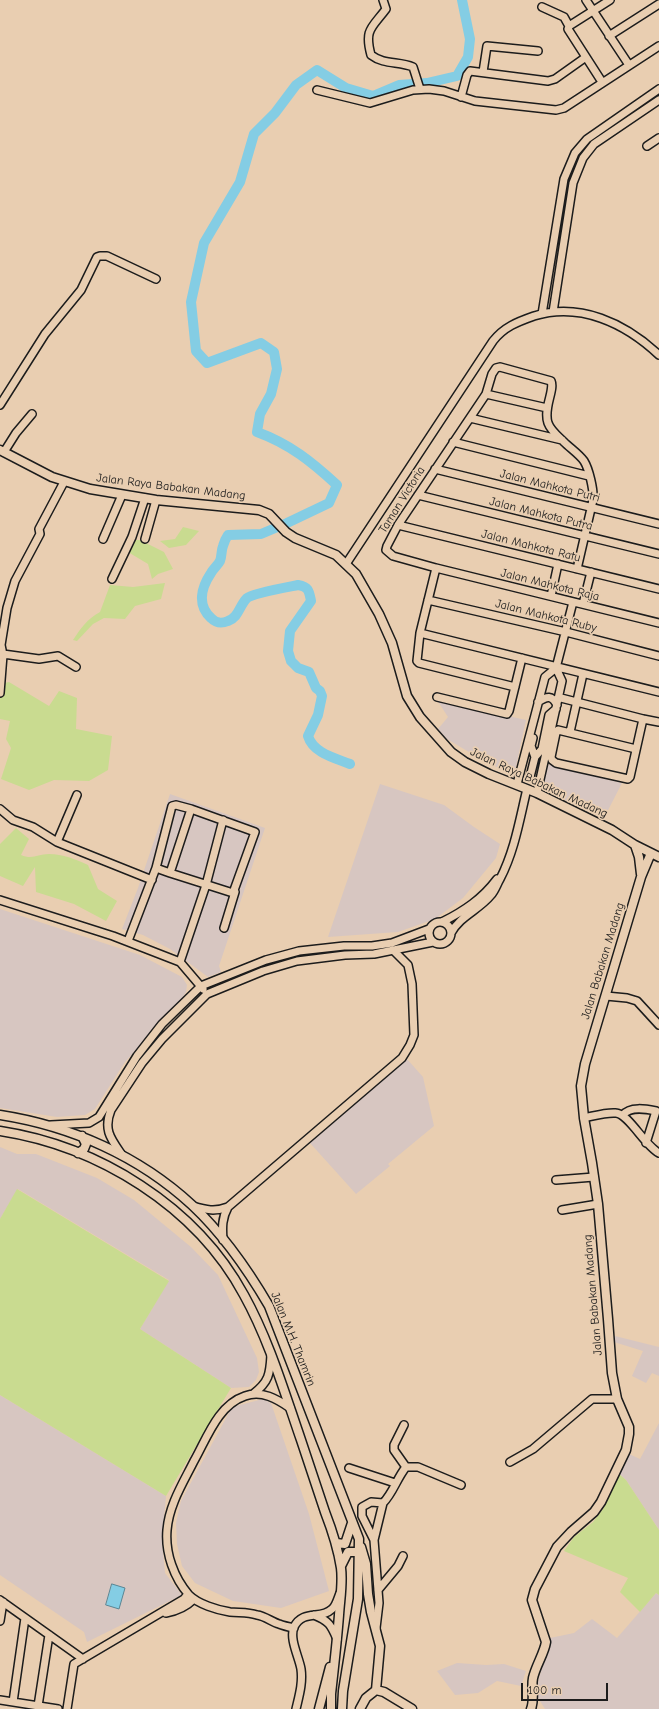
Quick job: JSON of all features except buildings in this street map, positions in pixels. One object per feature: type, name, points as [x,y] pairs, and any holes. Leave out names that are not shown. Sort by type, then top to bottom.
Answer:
[{"type":"main road","name":"Jalan Raya Babakan Madang","points":[[2,451],[64,482],[90,490],[156,500],[259,510],[274,517],[286,532],[295,538],[336,555],[356,574],[380,614],[392,643],[407,696],[420,717],[451,752],[465,762],[489,774],[537,793],[612,830],[635,845],[656,854]]},
{"type":"main road","points":[[635,845],[640,857],[641,877]]},
{"type":"main road","name":"Jalan Babakan Madang","points":[[532,1709],[533,1680],[546,1642],[532,1600],[535,1589],[557,1548],[571,1532],[594,1512],[601,1502],[626,1450],[629,1440],[629,1427],[617,1399],[612,1373],[598,1204],[584,1118],[581,1086],[584,1069],[641,877],[656,854]]},
{"type":"main road","name":"Jalan M.H. Thamrin","points":[[0,1115],[48,1125],[82,1136],[122,1155],[166,1184],[193,1205],[234,1253],[250,1274],[269,1306],[359,1539],[358,1599],[343,1691],[342,1709]]},
{"type":"main road","points":[[0,1131],[35,1138],[78,1153],[114,1169],[161,1201],[204,1238],[223,1261],[245,1296],[271,1354],[336,1543],[341,1567],[341,1591],[331,1694],[331,1709]]},
{"type":"main road","points":[[78,1153],[84,1149],[86,1144],[82,1136]]},
{"type":"main road","points":[[93,1159],[92,1153],[94,1147],[99,1144]]},
{"type":"main road","points":[[223,1261],[234,1253]]},
{"type":"main road","points":[[336,1543],[345,1544],[352,1523]]},
{"type":"main road","points":[[359,1539],[366,1564],[368,1594],[380,1646],[376,1690],[366,1698],[360,1709]]},
{"type":"main road","points":[[341,1567],[348,1552],[358,1552]]},
{"type":"main road","points":[[319,1709],[337,1639]]},
{"type":"main road","points":[[376,1690],[390,1695],[409,1707]]},
{"type":"street","points":[[383,0],[386,9],[369,30],[368,45],[371,55],[387,63],[411,66],[420,87]]},
{"type":"street","points":[[586,0],[629,65]]},
{"type":"street","points":[[569,26],[610,0]]},
{"type":"street","points":[[609,36],[659,4]]},
{"type":"street","points":[[542,7],[564,17],[569,26],[568,31],[602,82]]},
{"type":"street","points":[[483,72],[486,49],[489,46],[538,51]]},
{"type":"street","points":[[317,90],[370,103],[420,87],[437,90],[474,101],[556,110],[564,108],[659,46]]},
{"type":"street","points":[[461,97],[468,73],[473,71],[548,81],[555,79],[586,57]]},
{"type":"street","points":[[542,314],[564,179],[575,153],[587,139],[659,89]]},
{"type":"street","points":[[553,312],[573,183],[583,158],[594,144],[659,100]]},
{"type":"street","points":[[647,146],[659,138]]},
{"type":"street","points":[[0,405],[45,334],[81,290],[97,257],[107,256],[156,279]]},
{"type":"street","points":[[346,564],[493,341],[504,329],[514,323],[542,314],[553,312],[576,312],[608,320],[626,329],[659,354]]},
{"type":"street","name":"Taman Victoria","points":[[436,568],[389,553],[386,550],[386,546],[398,525],[486,394],[492,374],[496,368],[500,367],[551,381],[552,386],[546,408],[547,418],[551,428],[583,460],[594,495],[577,569]]},
{"type":"street","points":[[486,394],[546,408]]},
{"type":"street","points":[[2,451],[32,414]]},
{"type":"street","points":[[470,418],[562,440]]},
{"type":"street","points":[[453,442],[589,476]]},
{"type":"street","name":"Jalan Mahkota Putri","points":[[435,469],[659,524]]},
{"type":"street","points":[[0,693],[3,654],[1,644],[5,617],[15,581],[40,534],[39,529],[64,482]]},
{"type":"street","points":[[103,539],[122,495]]},
{"type":"street","name":"Jalan Mahkota Putra","points":[[418,495],[659,554]]},
{"type":"street","points":[[112,579],[132,537],[145,498]]},
{"type":"street","points":[[145,539],[156,500]]},
{"type":"street","name":"Jalan Mahkota Ratu","points":[[398,525],[659,589]]},
{"type":"street","points":[[551,596],[558,564]]},
{"type":"street","points":[[436,568],[420,633],[416,658],[419,663],[515,687]]},
{"type":"street","name":"Jalan Mahkota Raja","points":[[436,568],[659,623]]},
{"type":"street","points":[[583,604],[591,572]]},
{"type":"street","name":"Jalan Mahkota Ruby","points":[[428,600],[566,632],[659,656]]},
{"type":"street","points":[[517,784],[545,677],[556,668],[573,602]]},
{"type":"street","points":[[420,633],[522,658],[556,668],[659,692]]},
{"type":"street","points":[[3,654],[39,659],[58,656],[76,667]]},
{"type":"street","points":[[437,697],[507,714],[522,658]]},
{"type":"street","points":[[537,793],[562,681],[556,668]]},
{"type":"street","points":[[570,732],[583,674]]},
{"type":"street","points":[[535,757],[531,746],[539,711],[538,704],[544,697],[549,697],[554,700],[556,707]]},
{"type":"street","points":[[561,698],[659,722]]},
{"type":"street","points":[[530,777],[535,757],[542,749],[549,715],[556,707]]},
{"type":"street","points":[[636,749],[560,730],[556,733],[550,757],[554,762],[628,779],[630,777],[644,719]]},
{"type":"street","points":[[122,1155],[109,1136],[107,1119],[111,1110],[142,1063],[170,1031],[207,994],[263,971],[297,961],[394,951],[433,942],[443,943],[449,939],[451,933],[461,919],[478,908],[492,895],[506,868],[515,842],[526,794]]},
{"type":"street","points":[[57,842],[77,795]]},
{"type":"street","points":[[128,941],[156,868],[172,806],[176,805],[253,830],[255,834],[224,928]]},
{"type":"street","points":[[0,809],[14,820],[33,827],[57,842],[152,880]]},
{"type":"street","points":[[170,872],[191,809]]},
{"type":"street","points":[[180,962],[206,885],[224,820]]},
{"type":"street","points":[[156,868],[230,893],[235,892]]},
{"type":"street","points":[[48,1125],[89,1123],[99,1117],[130,1064],[162,1024],[201,986],[266,960],[299,951],[344,946],[372,946],[392,942],[429,929],[433,924],[442,922],[472,905],[483,896],[506,868]]},
{"type":"street","points":[[0,900],[128,941],[180,962],[207,994]]},
{"type":"street","points":[[442,922],[449,926],[451,933]]},
{"type":"street","points":[[429,929],[429,936],[433,942]]},
{"type":"street","points":[[193,1205],[209,1211],[219,1211],[228,1207],[402,1058],[414,1034],[412,984],[408,965],[394,951]]},
{"type":"street","points":[[606,996],[627,998],[637,1001],[659,1025]]},
{"type":"street","points":[[162,1024],[170,1031]]},
{"type":"street","points":[[623,1115],[626,1111],[632,1109],[656,1111],[646,1144]]},
{"type":"street","points":[[584,1118],[612,1113],[623,1115],[646,1144],[659,1153]]},
{"type":"street","points":[[556,1180],[594,1177]]},
{"type":"street","points":[[562,1210],[598,1204]]},
{"type":"street","points":[[223,1240],[223,1215],[228,1207]]},
{"type":"street","points":[[253,1395],[262,1388],[268,1379],[271,1354]]},
{"type":"street","points":[[290,1408],[273,1397],[253,1395],[233,1401],[215,1422],[187,1473],[170,1511],[167,1535],[172,1568],[191,1597],[215,1609],[258,1615],[280,1625],[294,1628]]},
{"type":"street","points":[[510,1462],[522,1456],[555,1431],[592,1399],[617,1399]]},
{"type":"street","points":[[404,1425],[394,1446],[394,1450],[406,1467]]},
{"type":"street","points":[[376,1630],[379,1603],[374,1540],[383,1504],[389,1497],[395,1483],[406,1467]]},
{"type":"street","points":[[406,1467],[418,1467],[461,1485]]},
{"type":"street","points":[[349,1468],[395,1483]]},
{"type":"street","points":[[374,1540],[362,1516],[361,1509],[364,1504],[371,1502],[383,1504]]},
{"type":"street","points":[[378,1590],[398,1566],[403,1556]]},
{"type":"street","points":[[296,1709],[302,1680],[301,1669],[293,1636],[294,1628],[298,1621],[307,1615],[325,1613],[332,1609],[341,1591]]},
{"type":"street","points":[[67,1709],[74,1664],[184,1599],[191,1597]]},
{"type":"street","points":[[1,1601],[83,1659]]},
{"type":"street","points":[[0,1621],[1,1601]]},
{"type":"street","points":[[314,1615],[325,1619],[331,1625],[337,1639]]},
{"type":"street","points":[[13,1702],[25,1618]]},
{"type":"street","points":[[38,1706],[49,1635]]},
{"type":"street","points":[[0,1700],[58,1709]]},
{"type":"shaded area","points":[[437,700],[526,720],[514,776],[447,739],[438,729],[448,717]]},
{"type":"shaded area","points":[[547,764],[622,783],[604,818],[541,789]]},
{"type":"shaded area","points":[[380,784],[444,805],[500,844],[496,858],[463,898],[435,919],[398,932],[328,937]]},
{"type":"shaded area","points":[[170,794],[265,828],[219,966],[221,972],[208,977],[170,949],[143,935],[122,929],[138,888]]},
{"type":"shaded area","points":[[0,909],[140,955],[182,977],[187,985],[186,992],[180,1002],[125,1062],[95,1109],[85,1115],[57,1117],[0,1108]]},
{"type":"shaded area","points":[[407,1059],[423,1077],[434,1126],[388,1164],[390,1166],[356,1194],[310,1143]]},
{"type":"shaded area","points":[[0,1147],[17,1154],[36,1154],[97,1178],[134,1200],[191,1247],[218,1275],[257,1358],[259,1372],[256,1380],[249,1387],[231,1388],[140,1329],[169,1280],[18,1189],[0,1219]]},
{"type":"shaded area","points":[[615,1336],[659,1347],[659,1376],[652,1373],[646,1383],[632,1376],[643,1351],[614,1342]]},
{"type":"shaded area","points":[[0,1395],[166,1496],[162,1541],[165,1573],[182,1595],[87,1642],[84,1632],[0,1575]]},
{"type":"shaded area","points":[[263,1399],[271,1403],[309,1514],[329,1591],[281,1608],[233,1601],[195,1583],[182,1566],[177,1544],[176,1523],[181,1501],[232,1407]]},
{"type":"shaded area","points":[[659,1423],[659,1530],[626,1480],[619,1474],[629,1454],[640,1459]]},
{"type":"shaded area","points":[[656,1593],[659,1595],[659,1709],[545,1709],[535,1693],[550,1638],[574,1633],[592,1619],[617,1638]]},
{"type":"shaded area","points":[[457,1663],[486,1665],[504,1664],[526,1671],[521,1686],[497,1681],[478,1693],[455,1695],[437,1671]]},
{"type":"green space","points":[[183,527],[199,531],[186,545],[169,548],[160,541],[175,539]]},
{"type":"green space","points":[[133,540],[140,540],[164,552],[173,569],[158,574],[152,579],[148,564],[128,552]]},
{"type":"green space","points":[[165,583],[161,599],[135,606],[125,619],[104,618],[93,624],[77,641],[73,640],[88,621],[100,612],[110,585],[133,587]]},
{"type":"green space","points":[[9,682],[49,706],[59,691],[77,698],[76,729],[112,736],[108,770],[89,781],[54,780],[29,790],[1,779],[11,748],[6,739],[10,721],[0,719],[0,684]]},
{"type":"green space","points":[[16,828],[29,839],[21,855],[29,857],[45,854],[59,855],[88,865],[98,889],[117,901],[106,921],[74,904],[36,892],[35,867],[23,886],[0,876],[0,844]]},
{"type":"green space","points":[[17,1189],[169,1281],[140,1329],[231,1388],[166,1496],[0,1395],[0,1219]]},
{"type":"green space","points":[[619,1474],[626,1480],[659,1530],[659,1595],[656,1593],[640,1612],[620,1592],[628,1578],[564,1551],[574,1537],[593,1522],[603,1509]]},
{"type":"water","points":[[112,1584],[125,1588],[119,1609],[106,1605]]},
{"type":"waterway","points":[[350,764],[320,751],[315,747],[308,736],[318,715],[322,696],[320,691],[316,688],[309,672],[298,668],[291,661],[288,651],[290,631],[311,601],[309,592],[306,588],[298,585],[271,590],[251,596],[244,601],[237,614],[232,619],[223,622],[213,620],[204,608],[202,602],[203,590],[212,572],[220,561],[222,548],[228,535],[261,534],[287,523],[329,503],[337,485],[300,454],[280,442],[257,432],[260,414],[271,394],[277,369],[274,352],[261,343],[207,363],[196,351],[191,302],[204,243],[240,182],[254,134],[275,113],[296,85],[317,70],[346,88],[373,96],[399,85],[427,83],[457,76],[468,57],[470,39],[462,0]]}]
